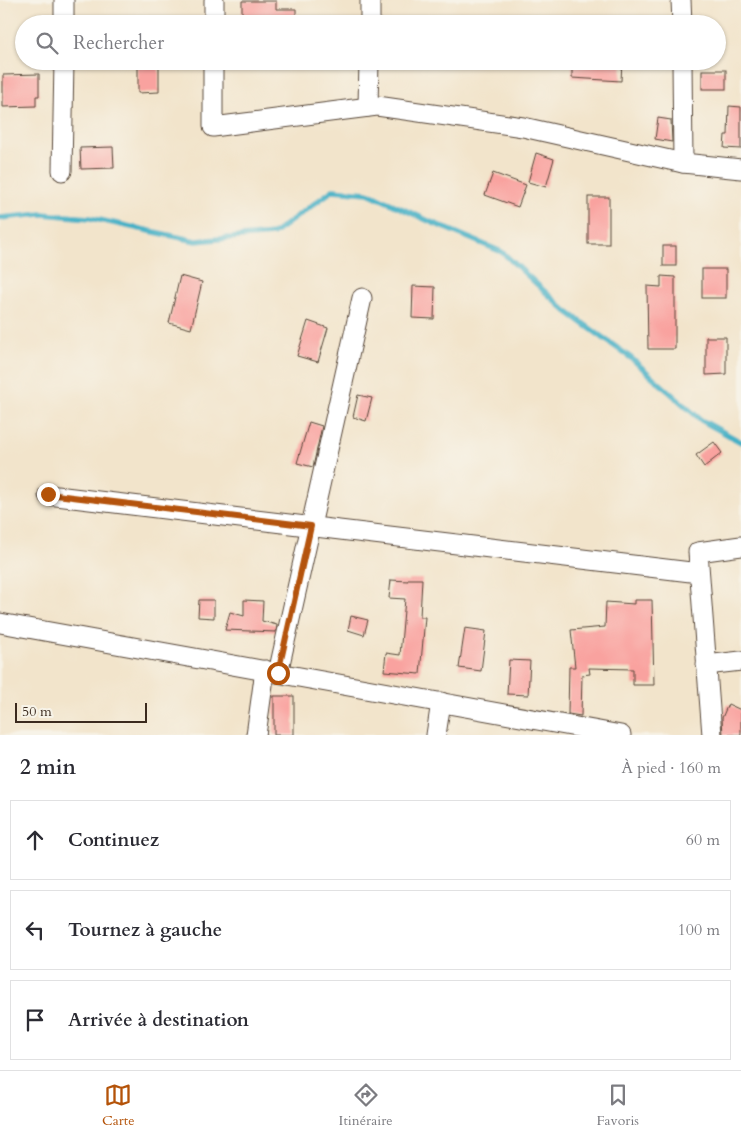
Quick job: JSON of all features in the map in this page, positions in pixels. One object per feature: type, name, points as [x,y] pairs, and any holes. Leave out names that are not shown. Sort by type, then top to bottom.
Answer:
[{"type":"street","points":[[64,0],[64,15]]},
{"type":"street","points":[[214,0],[214,15]]},
{"type":"street","points":[[370,0],[370,15]]},
{"type":"street","points":[[682,0],[682,15]]},
{"type":"street","points":[[62,171],[64,70]]},
{"type":"street","points":[[213,70],[212,127],[377,106],[523,127],[683,163],[741,169]]},
{"type":"street","points":[[368,107],[369,70]]},
{"type":"street","points":[[682,70],[683,163]]},
{"type":"street","points":[[256,735],[311,526],[362,298]]},
{"type":"street","points":[[48,494],[699,573]]},
{"type":"street","points":[[712,735],[698,552],[741,546]]},
{"type":"street","points":[[0,623],[441,702],[597,733],[621,735]]},
{"type":"street","points":[[706,665],[741,661]]},
{"type":"street","points":[[436,735],[441,702]]},
{"type":"building","points":[[242,1],[276,1],[276,9],[296,9],[296,15],[242,15]]},
{"type":"building","points":[[138,70],[159,70],[159,92],[138,93]]},
{"type":"building","points":[[572,70],[622,70],[621,81],[572,78]]},
{"type":"building","points":[[702,70],[726,70],[726,89],[702,89]]},
{"type":"building","points":[[39,74],[39,96],[36,96],[36,106],[3,107],[3,75]]},
{"type":"building","points":[[729,106],[741,107],[741,149],[724,148],[725,135],[728,135]]},
{"type":"building","points":[[658,118],[671,120],[672,142],[655,139]]},
{"type":"building","points":[[113,147],[114,168],[81,169],[80,148]]},
{"type":"building","points":[[536,153],[554,159],[546,187],[528,182]]},
{"type":"building","points":[[493,173],[526,185],[518,207],[485,195]]},
{"type":"building","points":[[588,197],[609,197],[609,244],[588,244]]},
{"type":"building","points":[[663,246],[676,246],[676,266],[663,266]]},
{"type":"building","points":[[702,269],[726,269],[726,298],[702,298]]},
{"type":"building","points":[[180,276],[202,282],[191,329],[169,323]]},
{"type":"building","points":[[661,276],[675,277],[675,349],[648,349],[647,286],[661,287]]},
{"type":"building","points":[[413,286],[435,287],[434,319],[412,318]]},
{"type":"building","points":[[308,321],[328,328],[318,362],[297,356]]},
{"type":"building","points":[[706,337],[726,337],[726,374],[706,375]]},
{"type":"building","points":[[358,395],[372,398],[366,421],[353,417]]},
{"type":"building","points":[[309,422],[322,426],[313,467],[297,463]]},
{"type":"building","points":[[714,442],[722,453],[704,467],[696,455]]},
{"type":"building","points":[[408,579],[422,579],[420,617],[425,617],[420,674],[384,671],[386,653],[400,655],[405,599],[389,598],[391,580],[408,581]]},
{"type":"building","points":[[199,600],[214,600],[214,618],[198,617]]},
{"type":"building","points":[[244,600],[263,601],[262,621],[277,625],[276,632],[225,630],[230,612],[244,616]]},
{"type":"building","points":[[634,600],[652,600],[654,685],[633,685],[633,669],[589,668],[590,674],[582,675],[581,716],[568,714],[569,667],[575,667],[571,630],[605,627],[606,602],[634,604]]},
{"type":"building","points":[[351,616],[368,620],[364,635],[348,630]]},
{"type":"building","points":[[465,628],[486,631],[481,671],[459,668]]},
{"type":"building","points":[[509,660],[530,661],[528,695],[507,694]]},
{"type":"building","points":[[274,696],[294,696],[294,735],[274,735]]},
{"type":"building","points":[[728,704],[741,710],[741,735],[723,735],[722,718]]},
{"type":"waterway","points":[[0,218],[42,214],[90,218],[196,241],[273,234],[333,190],[368,193],[502,252],[566,311],[631,358],[701,420],[741,442]]},
{"type":"route","points":[[48,494],[311,526],[278,673]]}]
